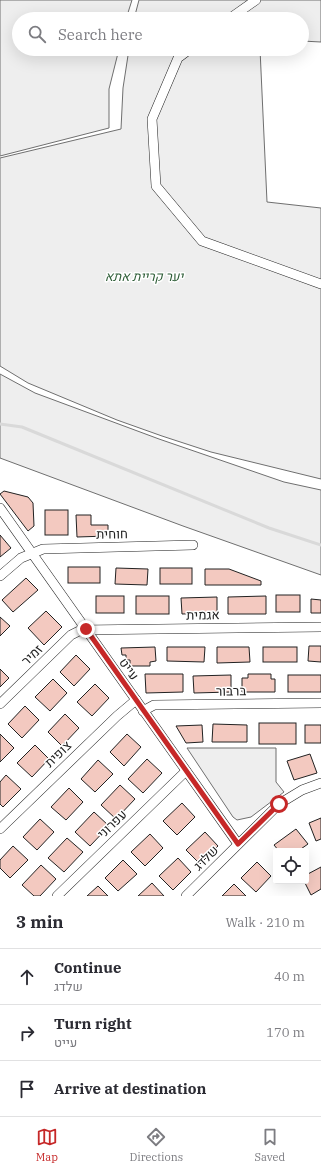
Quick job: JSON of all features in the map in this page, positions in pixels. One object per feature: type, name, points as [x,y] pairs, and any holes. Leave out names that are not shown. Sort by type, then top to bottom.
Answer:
[{"type":"street","points":[[239,12],[256,0]]},
{"type":"street","points":[[181,56],[178,58],[152,119],[156,186],[202,241],[321,284]]},
{"type":"street","name":"עייט","points":[[0,508],[238,844]]},
{"type":"street","name":"חוחית","points":[[0,576],[18,560],[32,553],[48,548],[193,545]]},
{"type":"street","name":"אגמית","points":[[86,629],[321,627]]},
{"type":"street","name":"זמיר","points":[[0,704],[71,635],[86,629]]},
{"type":"street","name":"צופית","points":[[0,829],[117,716],[136,700]]},
{"type":"street","name":"ברבור","points":[[143,711],[154,705],[321,703]]},
{"type":"street","name":"עפרוני","points":[[57,896],[186,771]]},
{"type":"street","name":"שלדג","points":[[186,896],[279,804],[291,795],[321,783]]},
{"type":"green space","points":[[0,0],[132,0],[128,12],[12,12],[12,56],[117,56],[109,89],[109,128],[0,156]]},
{"type":"green space","points":[[139,0],[321,0],[321,42],[309,41],[309,12],[136,12]]},
{"type":"green space","name":"יער קריית אתא","points":[[128,56],[260,56],[267,202],[321,208],[321,479],[211,452],[162,436],[117,420],[28,383],[0,366],[0,158],[121,129],[123,88]]},
{"type":"green space","points":[[0,374],[35,393],[159,439],[284,482],[321,490],[321,575],[183,526],[0,458]]},
{"type":"green space","points":[[187,748],[276,748],[276,782],[284,792],[251,817],[237,820],[233,817]]},
{"type":"building","points":[[4,491],[28,497],[33,503],[34,526],[28,531],[0,494]]},
{"type":"building","points":[[45,510],[68,510],[68,535],[45,535]]},
{"type":"building","points":[[76,515],[91,515],[91,525],[108,525],[108,536],[77,537]]},
{"type":"building","points":[[0,535],[11,548],[0,557]]},
{"type":"building","points":[[68,567],[100,567],[100,583],[68,583]]},
{"type":"building","points":[[116,568],[148,569],[147,585],[115,584]]},
{"type":"building","points":[[160,568],[192,568],[192,584],[160,584]]},
{"type":"building","points":[[205,569],[229,569],[261,581],[261,585],[205,585]]},
{"type":"building","points":[[26,578],[38,590],[13,612],[2,600]]},
{"type":"building","points":[[276,595],[300,595],[300,612],[276,612]]},
{"type":"building","points":[[96,596],[124,596],[124,613],[96,613]]},
{"type":"building","points":[[136,596],[169,596],[169,614],[136,614]]},
{"type":"building","points":[[266,596],[266,614],[228,614],[228,597]]},
{"type":"building","points":[[217,597],[217,613],[182,614],[181,598]]},
{"type":"building","points":[[311,599],[321,600],[321,613],[311,613]]},
{"type":"building","points":[[46,611],[62,627],[44,645],[28,628]]},
{"type":"building","points":[[0,617],[10,626],[0,636]]},
{"type":"building","points":[[309,646],[321,646],[321,662],[308,661]]},
{"type":"building","points":[[155,647],[156,661],[150,662],[150,666],[130,666],[130,660],[126,660],[126,655],[122,655],[121,648]]},
{"type":"building","points":[[167,647],[205,647],[204,662],[167,661]]},
{"type":"building","points":[[217,647],[249,647],[250,662],[217,663]]},
{"type":"building","points":[[263,647],[297,647],[297,662],[263,662]]},
{"type":"building","points":[[76,655],[90,669],[74,686],[60,672]]},
{"type":"building","points":[[0,669],[9,678],[0,687]]},
{"type":"building","points":[[145,674],[183,674],[183,692],[146,693]]},
{"type":"building","points":[[248,674],[271,674],[271,679],[275,679],[275,692],[242,692],[242,678],[248,678]]},
{"type":"building","points":[[231,675],[231,692],[194,693],[193,676]]},
{"type":"building","points":[[288,675],[321,675],[321,692],[288,692]]},
{"type":"building","points":[[53,679],[67,693],[50,711],[35,697]]},
{"type":"building","points":[[95,684],[109,698],[92,716],[77,702]]},
{"type":"building","points":[[25,706],[39,720],[22,738],[8,724]]},
{"type":"building","points":[[65,714],[79,728],[62,746],[48,732]]},
{"type":"building","points":[[259,723],[296,723],[296,744],[259,744]]},
{"type":"building","points":[[213,724],[247,725],[247,742],[212,742]]},
{"type":"building","points":[[202,725],[203,742],[186,743],[176,726]]},
{"type":"building","points":[[305,725],[321,725],[321,743],[305,743]]},
{"type":"building","points":[[0,734],[14,748],[0,762]]},
{"type":"building","points":[[127,734],[141,747],[124,766],[110,752]]},
{"type":"building","points":[[35,745],[49,759],[32,777],[17,763]]},
{"type":"building","points":[[310,754],[317,773],[294,780],[287,761]]},
{"type":"building","points":[[147,759],[162,773],[143,793],[128,779]]},
{"type":"building","points":[[98,760],[113,774],[95,792],[81,779]]},
{"type":"building","points":[[6,775],[21,789],[3,807],[0,804],[0,782]]},
{"type":"building","points":[[120,785],[135,799],[116,819],[101,805]]},
{"type":"building","points":[[69,788],[83,802],[66,820],[51,807]]},
{"type":"building","points":[[182,803],[195,817],[177,835],[163,821]]},
{"type":"building","points":[[94,812],[109,826],[90,846],[75,832]]},
{"type":"building","points":[[321,818],[321,839],[316,841],[309,823]]},
{"type":"building","points":[[40,819],[54,832],[37,850],[23,837]]},
{"type":"building","points":[[296,829],[308,844],[302,848],[276,848],[274,845]]},
{"type":"building","points":[[205,832],[218,846],[200,864],[186,850]]},
{"type":"building","points":[[150,834],[163,848],[145,866],[131,852]]},
{"type":"building","points":[[67,838],[83,852],[64,872],[48,858]]},
{"type":"building","points":[[13,846],[28,860],[10,878],[0,868],[0,860]]},
{"type":"building","points":[[178,858],[191,872],[173,890],[159,876]]},
{"type":"building","points":[[123,860],[137,874],[118,891],[105,878]]},
{"type":"building","points":[[257,862],[271,876],[256,892],[241,878]]},
{"type":"building","points":[[41,865],[56,879],[40,896],[34,896],[22,885]]},
{"type":"building","points":[[321,867],[321,889],[311,895],[306,884],[309,884],[309,873]]},
{"type":"building","points":[[152,883],[164,896],[138,896]]},
{"type":"building","points":[[234,884],[246,896],[222,896]]},
{"type":"building","points":[[98,886],[108,896],[87,896]]},
{"type":"waterway","points":[[0,424],[22,427],[269,528],[321,545]]},
{"type":"route","points":[[86,629],[238,844],[279,804]]}]
